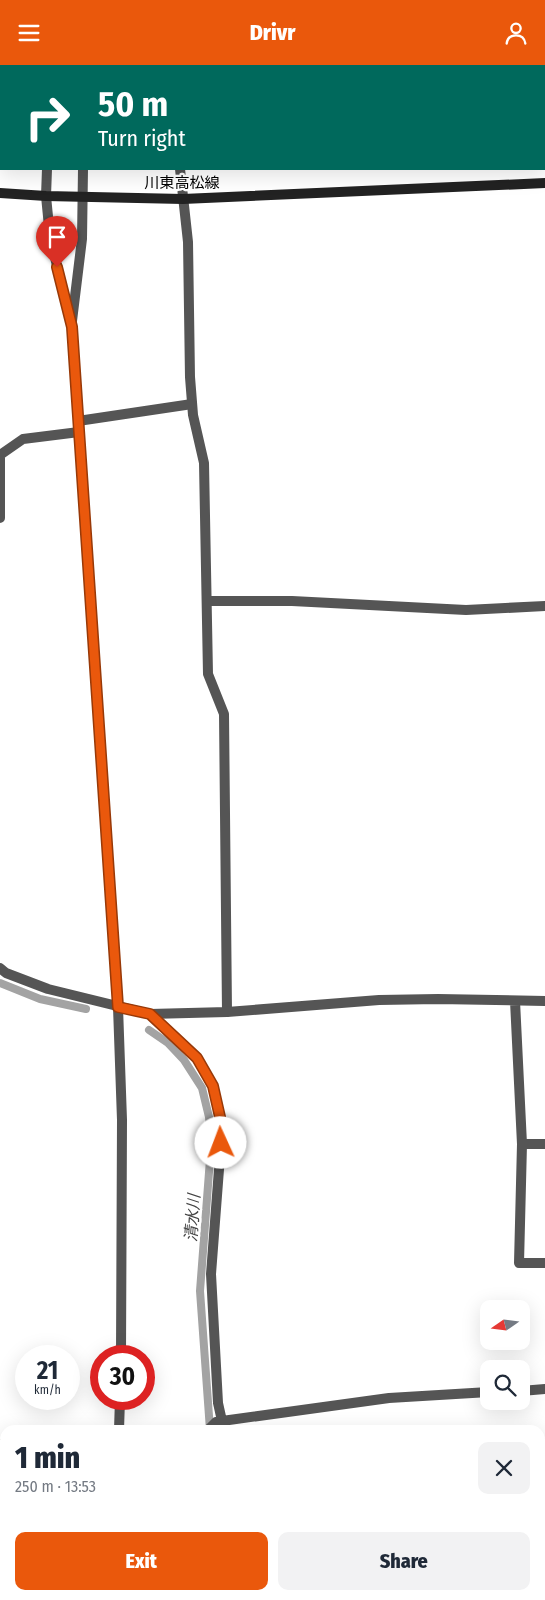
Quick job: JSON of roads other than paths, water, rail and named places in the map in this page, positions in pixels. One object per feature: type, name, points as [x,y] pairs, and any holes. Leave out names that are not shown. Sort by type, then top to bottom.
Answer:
[{"type":"main road","name":"川東高松線","points":[[0,193],[183,199],[545,183]]},
{"type":"street","points":[[47,170],[46,196],[50,237],[72,327],[118,1007],[122,1120],[121,1345]]},
{"type":"street","points":[[72,327],[82,239],[83,170]]},
{"type":"street","points":[[180,170],[188,242],[192,404],[204,463],[208,674],[224,714],[227,1012]]},
{"type":"street","points":[[78,421],[192,404]]},
{"type":"street","points":[[0,517],[0,455],[23,439],[79,432]]},
{"type":"street","points":[[207,601],[292,601],[466,610],[545,606]]},
{"type":"street","points":[[0,968],[6,973],[48,989],[150,1014],[227,1012],[379,1000],[545,1001]]},
{"type":"street","points":[[516,1001],[522,1144],[519,1263],[545,1263]]},
{"type":"street","points":[[150,1014],[197,1058],[213,1086],[220,1117],[221,1143],[211,1274],[219,1422]]},
{"type":"street","points":[[522,1144],[545,1144]]},
{"type":"street","points":[[530,1390],[545,1389]]},
{"type":"street","points":[[215,1425],[219,1422],[390,1398],[480,1393]]},
{"type":"street","points":[[119,1425],[120,1410]]},
{"type":"waterway","name":"清水川","points":[[0,983],[40,999],[86,1009]]},
{"type":"waterway","name":"清水川","points":[[149,1030],[168,1043],[184,1060],[202,1088],[209,1117],[211,1146],[200,1291],[210,1425]]}]
